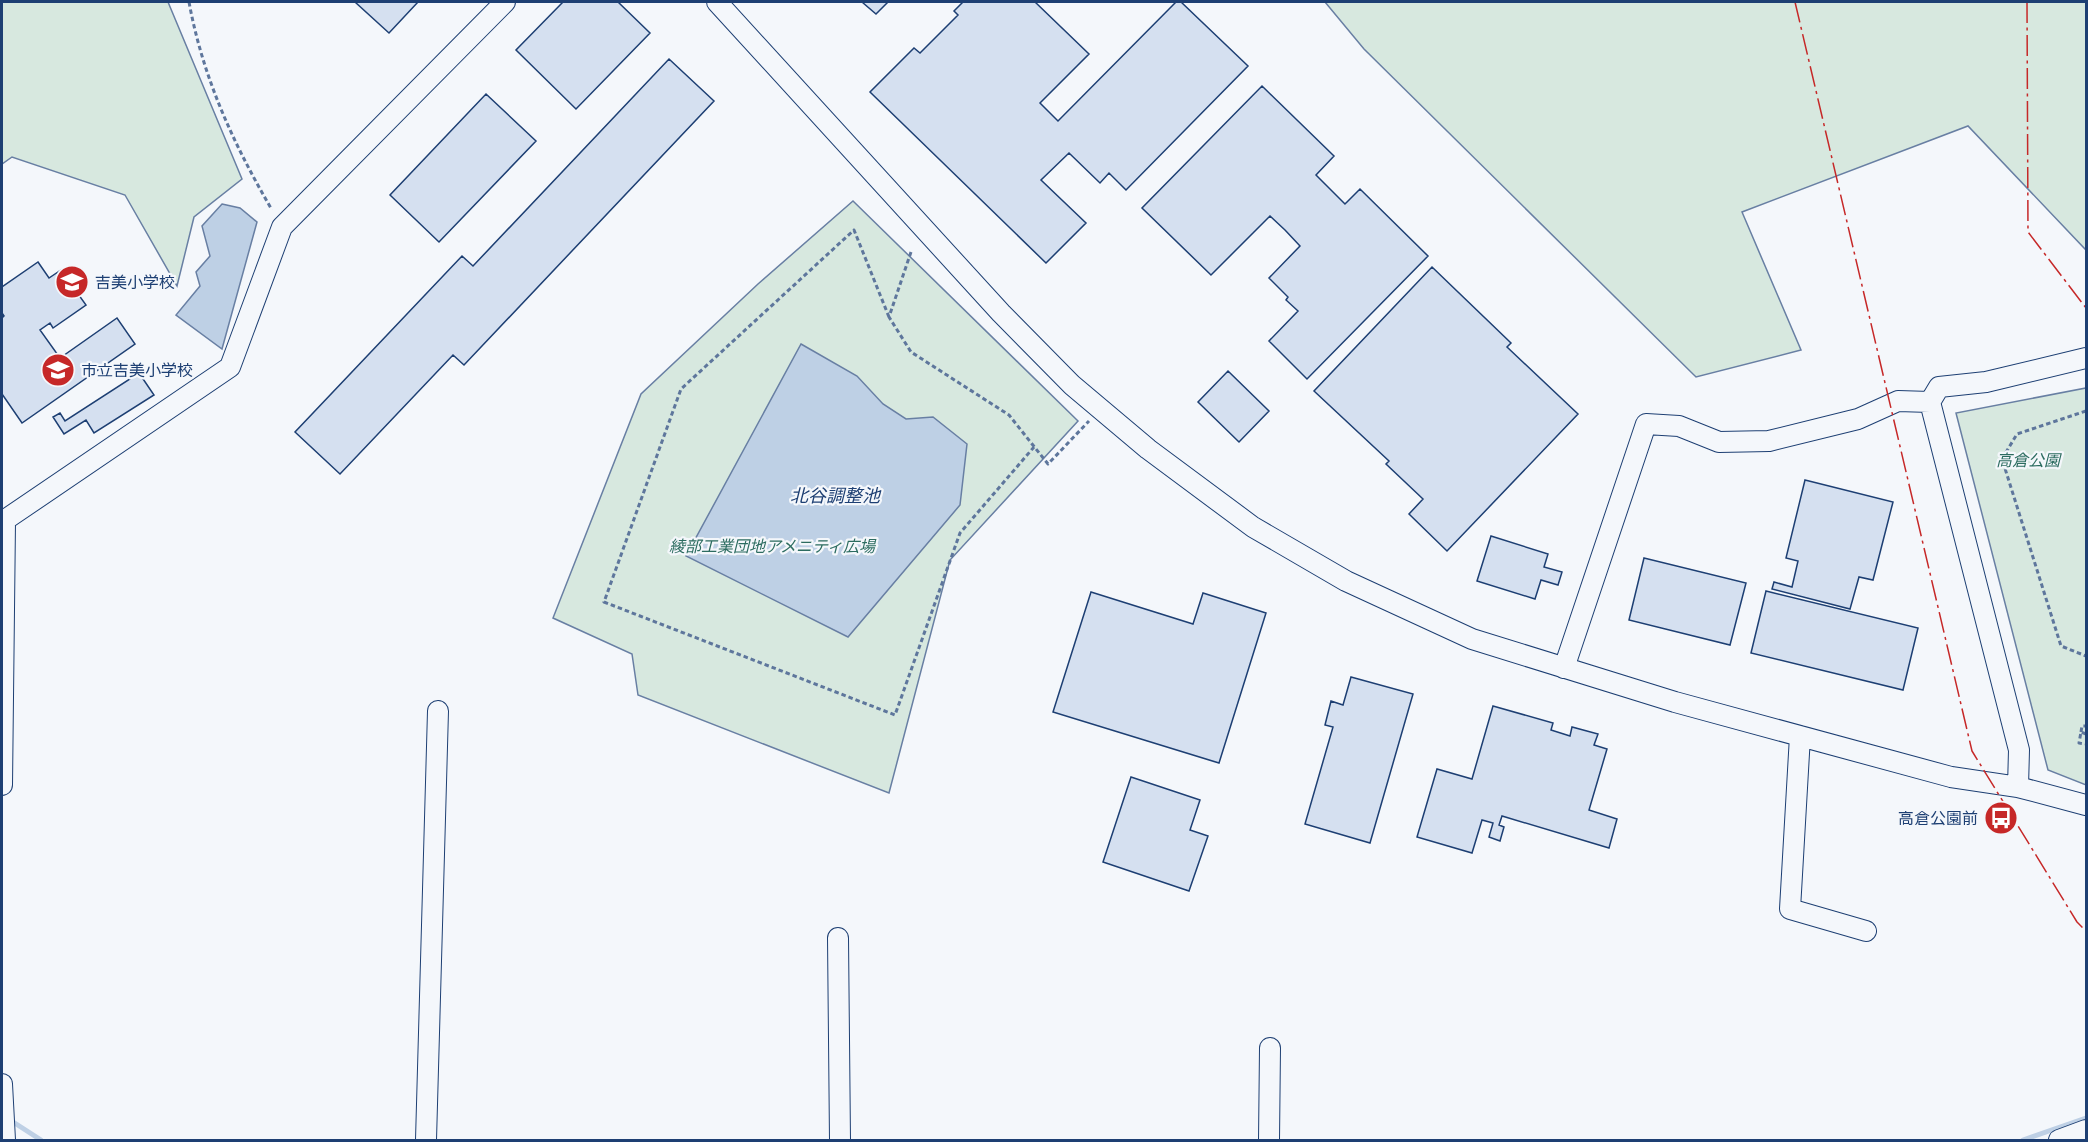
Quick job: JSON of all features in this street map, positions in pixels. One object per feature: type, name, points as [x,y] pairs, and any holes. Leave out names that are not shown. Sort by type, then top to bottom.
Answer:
[{"type":"street","points":[[2,785],[3,522],[230,367],[282,227],[504,2]]},
{"type":"street","points":[[717,2],[1000,313],[1072,385],[1148,449],[1253,527],[1346,580],[1472,639],[1800,736],[1951,777],[2018,787],[2086,805]]},
{"type":"street","points":[[2018,787],[2019,750],[1930,402],[1940,387],[1986,382],[2086,358]]},
{"type":"street","points":[[1564,668],[1646,424],[1679,426],[1719,442],[1769,441],[1858,419],[1898,401],[1930,402]]},
{"type":"street","points":[[426,1140],[438,711]]},
{"type":"street","points":[[1800,736],[1790,909],[1866,931]]},
{"type":"street","points":[[838,938],[840,1140]]},
{"type":"street","points":[[1269,1140],[1270,1048]]},
{"type":"street","points":[[2,1084],[5,1135],[22,1140]]},
{"type":"street","points":[[2059,1140],[2086,1130]]},
{"type":"path","points":[[189,2],[197,46],[223,115],[243,160],[282,227]]},
{"type":"path","points":[[1034,447],[960,533],[895,715],[604,602],[681,389],[854,230],[889,317],[911,352],[1009,415],[1048,464],[1100,408]]},
{"type":"path","points":[[889,317],[910,252]]},
{"type":"path","points":[[2086,411],[2017,434],[2002,459],[2061,646],[2086,656]]},
{"type":"path","points":[[2086,726],[2082,726],[2079,743],[2086,744]]},
{"type":"path","points":[[2081,732],[2086,734]]},
{"type":"green space","points":[[2,2],[168,2],[242,179],[194,217],[177,286],[125,195],[12,157],[2,164]]},
{"type":"green space","points":[[1325,2],[2086,2],[2086,250],[1968,126],[1742,212],[1801,350],[1696,377],[1364,49]]},
{"type":"green space","name":"綾部工業団地アメニティ広場","points":[[853,201],[1078,421],[950,560],[889,793],[638,695],[632,654],[553,618],[641,394],[758,284]]},
{"type":"green space","name":"高倉公園","points":[[2086,388],[2086,785],[2048,770],[1956,413]]},
{"type":"water","points":[[222,204],[240,208],[257,222],[222,349],[176,315],[200,286],[196,272],[210,256],[202,226]]},
{"type":"water","name":"北谷調整池","points":[[801,344],[857,376],[883,404],[906,419],[933,417],[967,444],[960,505],[848,637],[686,556]]},
{"type":"building","points":[[355,2],[418,2],[389,33]]},
{"type":"building","points":[[563,2],[618,2],[650,33],[576,109],[516,50]]},
{"type":"building","points":[[862,2],[888,2],[876,14]]},
{"type":"building","points":[[963,2],[1035,2],[1089,54],[1040,103],[1058,121],[1176,2],[1181,2],[1248,66],[1126,190],[1109,173],[1100,183],[1069,153],[1041,180],[1086,223],[1046,263],[870,92],[914,48],[920,53],[958,15],[954,11]]},
{"type":"building","points":[[669,59],[714,101],[464,365],[453,355],[340,474],[295,432],[462,256],[473,266]]},
{"type":"building","points":[[1262,86],[1334,156],[1316,175],[1345,204],[1360,189],[1428,256],[1307,379],[1269,341],[1298,311],[1269,278],[1300,246],[1285,230],[1270,216],[1211,275],[1142,208]]},
{"type":"building","points":[[486,94],[536,141],[439,242],[390,195]]},
{"type":"building","points":[[38,262],[49,278],[61,270],[86,305],[53,328],[50,323],[40,330],[60,358],[117,318],[135,344],[22,423],[2,394],[2,318],[4,316],[2,287]]},
{"type":"building","points":[[1432,267],[1511,343],[1507,347],[1578,414],[1447,551],[1409,514],[1423,499],[1386,464],[1389,461],[1314,391]]},
{"type":"building","points":[[1228,371],[1269,411],[1239,442],[1198,402]]},
{"type":"building","points":[[139,373],[154,395],[94,433],[86,420],[64,434],[53,417],[60,413],[65,421]]},
{"type":"building","points":[[1805,480],[1893,502],[1873,580],[1859,577],[1850,609],[1772,589],[1774,582],[1792,587],[1798,561],[1786,558]]},
{"type":"building","points":[[1491,536],[1548,554],[1544,567],[1562,572],[1558,585],[1541,580],[1535,599],[1477,581]]},
{"type":"building","points":[[1644,558],[1746,583],[1730,645],[1629,620]]},
{"type":"building","points":[[1766,591],[1918,628],[1903,690],[1751,653]]},
{"type":"building","points":[[1091,592],[1193,624],[1203,593],[1266,613],[1219,763],[1053,712]]},
{"type":"building","points":[[1351,677],[1413,694],[1370,843],[1305,824],[1333,727],[1325,725],[1331,701],[1343,705]]},
{"type":"building","points":[[1493,706],[1553,723],[1551,730],[1570,736],[1572,727],[1598,734],[1594,745],[1607,749],[1589,810],[1617,819],[1609,848],[1502,816],[1499,825],[1504,827],[1500,841],[1489,837],[1493,823],[1482,820],[1472,853],[1417,837],[1437,769],[1472,779]]},
{"type":"building","points":[[1131,777],[1200,800],[1190,830],[1208,836],[1189,891],[1103,862]]},
{"type":"waterway","points":[[2023,1140],[2086,1118]]},
{"type":"waterway","points":[[10,1120],[41,1140]]},
{"type":"power","points":[[1795,2],[1972,751],[2077,922],[2086,931]]},
{"type":"power","points":[[2027,2],[2028,232],[2086,308]]},
{"type":"place","name":"吉美小学校","points":[[72,282]]},
{"type":"place","name":"市立吉美小学校","points":[[58,370]]},
{"type":"place","name":"高倉公園前","points":[[2001,818]]}]
